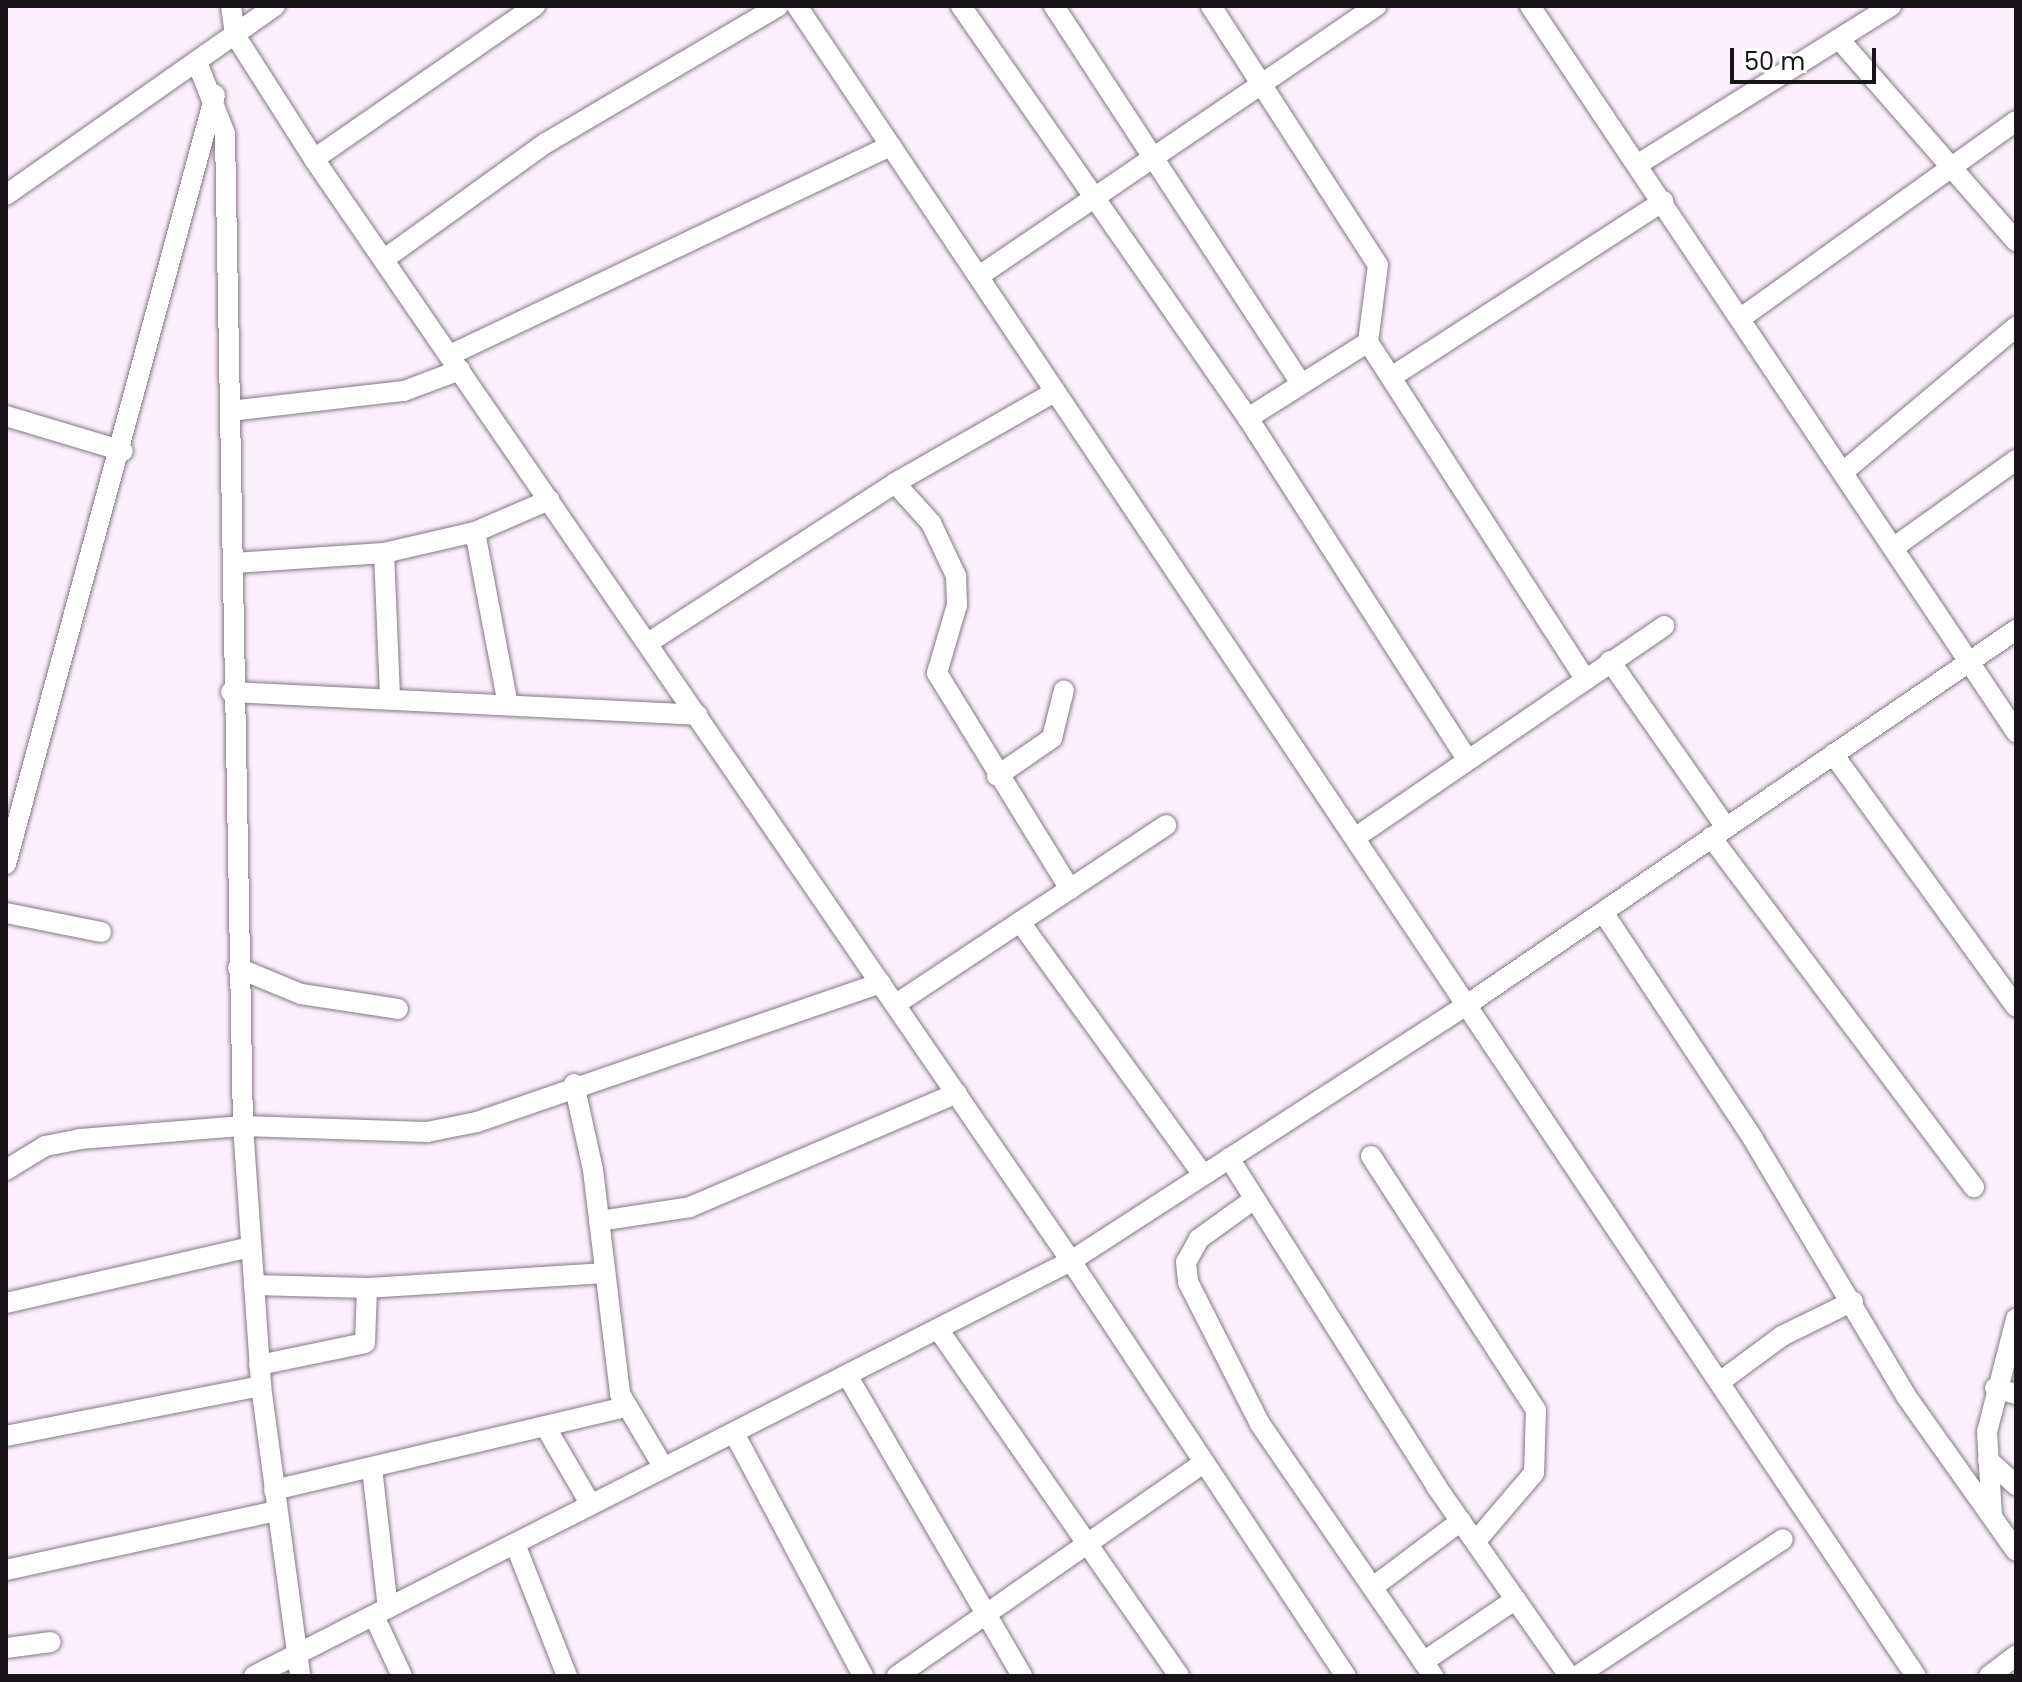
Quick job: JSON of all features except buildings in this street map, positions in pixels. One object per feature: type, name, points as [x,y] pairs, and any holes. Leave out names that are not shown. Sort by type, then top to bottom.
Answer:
[{"type":"street","points":[[231,6],[235,35],[314,159],[957,1093],[1071,1261],[1201,1465],[1346,1676]]},
{"type":"street","points":[[6,195],[275,6]]},
{"type":"street","points":[[314,159],[535,6]]},
{"type":"street","points":[[383,260],[546,143],[779,6]]},
{"type":"street","points":[[797,6],[979,276],[1053,393],[1471,1002],[1916,1676]]},
{"type":"street","points":[[961,6],[1248,418],[1466,758]]},
{"type":"street","points":[[1054,6],[1301,383]]},
{"type":"street","points":[[1211,6],[1265,85],[1378,265],[1368,342],[1393,376],[1584,677]]},
{"type":"street","points":[[979,276],[1156,161],[1377,6]]},
{"type":"street","points":[[1530,6],[1640,163],[2016,732]]},
{"type":"street","points":[[1640,163],[1891,6]]},
{"type":"street","points":[[1839,39],[1949,169],[2016,241]]},
{"type":"street","points":[[197,62],[215,95],[225,134],[234,563],[231,692],[243,1126],[260,1375],[300,1676]]},
{"type":"street","points":[[6,864],[123,451],[215,95]]},
{"type":"street","points":[[1741,318],[2016,121]]},
{"type":"street","points":[[230,411],[392,393],[891,146]]},
{"type":"street","points":[[1393,376],[1663,201]]},
{"type":"street","points":[[1843,472],[2016,327]]},
{"type":"street","points":[[1248,418],[1368,342]]},
{"type":"street","points":[[648,643],[895,483],[1053,393]]},
{"type":"street","points":[[6,416],[123,451]]},
{"type":"street","points":[[1893,548],[2016,460]]},
{"type":"street","points":[[895,483],[931,523],[956,576],[957,605],[935,664],[997,776],[1070,889]]},
{"type":"street","points":[[234,563],[384,553],[475,532],[549,500]]},
{"type":"street","points":[[475,532],[508,705]]},
{"type":"street","points":[[384,553],[390,699]]},
{"type":"street","points":[[1359,835],[1584,677],[1664,626]]},
{"type":"street","points":[[254,1676],[1071,1261],[1471,1002],[2016,630]]},
{"type":"street","points":[[1610,661],[1719,832],[1974,1187]]},
{"type":"street","points":[[997,776],[1052,738],[1064,690]]},
{"type":"street","points":[[231,692],[697,715]]},
{"type":"street","points":[[1833,754],[2016,1007]]},
{"type":"street","points":[[896,1004],[1166,825]]},
{"type":"street","points":[[1603,912],[1853,1301],[1906,1396],[2016,1551]]},
{"type":"street","points":[[6,913],[101,932]]},
{"type":"street","points":[[1020,922],[1203,1175]]},
{"type":"street","points":[[238,968],[301,994],[398,1009]]},
{"type":"street","points":[[6,1170],[45,1146],[80,1139],[243,1126],[427,1132],[508,1112],[574,1084],[881,983]]},
{"type":"street","points":[[574,1084],[599,1221],[604,1273],[626,1407],[664,1468]]},
{"type":"street","points":[[599,1221],[690,1207],[957,1093]]},
{"type":"street","points":[[1371,1156],[1536,1410],[1534,1473],[1476,1541]]},
{"type":"street","points":[[1229,1158],[1461,1521],[1569,1676]]},
{"type":"street","points":[[1253,1200],[1199,1239],[1186,1262],[1188,1282],[1260,1424],[1428,1669],[1516,1599]]},
{"type":"street","points":[[6,1303],[251,1247]]},
{"type":"street","points":[[254,1285],[367,1288],[604,1273]]},
{"type":"street","points":[[6,1436],[260,1375],[365,1343],[367,1288]]},
{"type":"street","points":[[1721,1381],[1782,1336],[1853,1301]]},
{"type":"street","points":[[1992,1516],[1988,1460],[1995,1388],[2016,1319]]},
{"type":"street","points":[[938,1329],[1179,1676]]},
{"type":"street","points":[[847,1375],[1022,1676]]},
{"type":"street","points":[[1995,1388],[2016,1394]]},
{"type":"street","points":[[6,1570],[275,1501],[372,1468],[626,1407]]},
{"type":"street","points":[[545,1426],[591,1505]]},
{"type":"street","points":[[734,1433],[863,1676]]},
{"type":"street","points":[[1988,1460],[2016,1485]]},
{"type":"street","points":[[897,1676],[987,1617],[1201,1465]]},
{"type":"street","points":[[372,1468],[381,1612],[402,1676]]},
{"type":"street","points":[[1373,1587],[1461,1521]]},
{"type":"street","points":[[1577,1676],[1783,1539]]},
{"type":"street","points":[[515,1544],[567,1676]]},
{"type":"street","points":[[6,1648],[51,1642]]},
{"type":"street","points":[[1989,1676],[2016,1656]]}]
